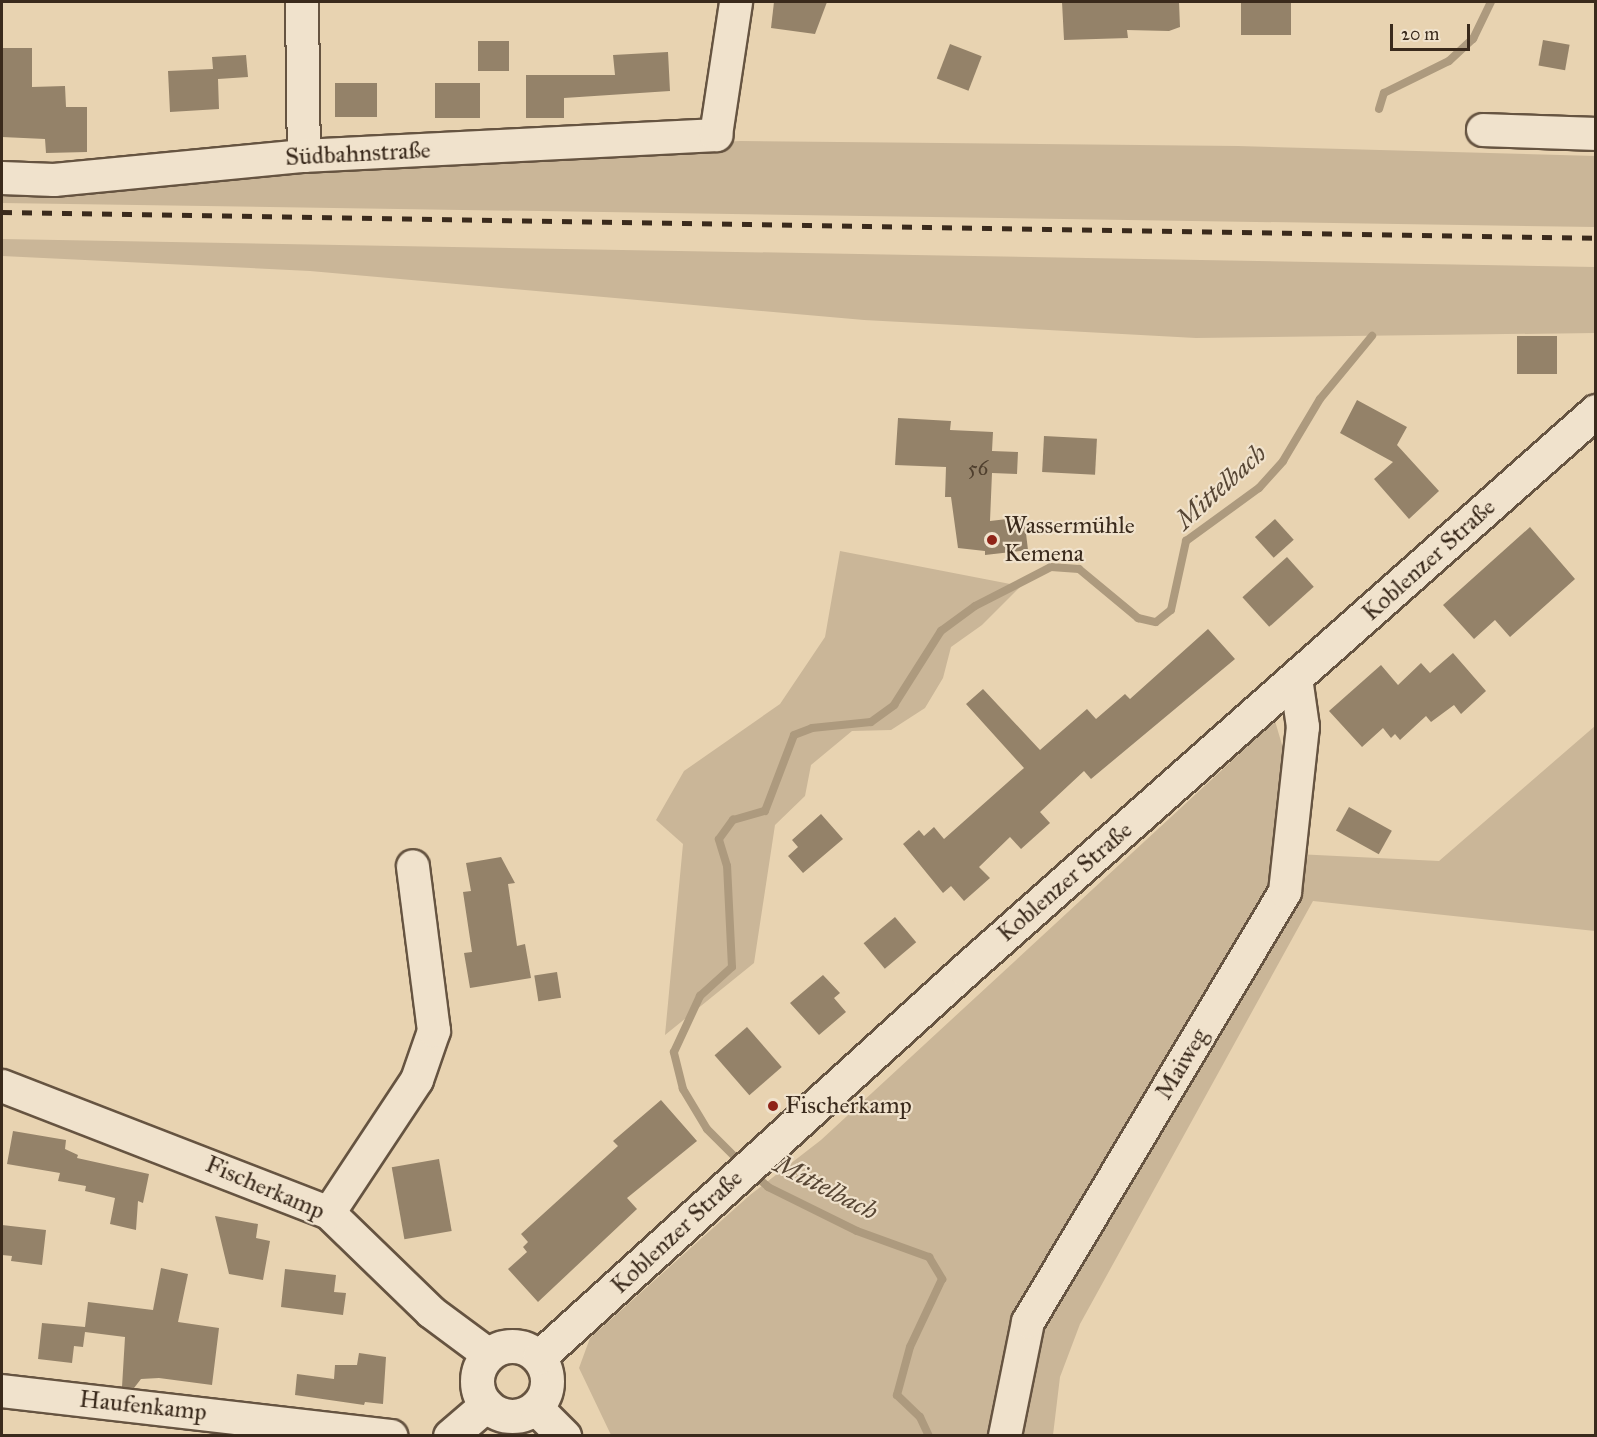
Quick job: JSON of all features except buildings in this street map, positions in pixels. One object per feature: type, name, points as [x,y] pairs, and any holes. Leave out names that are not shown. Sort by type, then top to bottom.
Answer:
[{"type":"street","points":[[302,2],[304,156]]},
{"type":"street","name":"Südbahnstraße","points":[[2,178],[54,180],[304,156],[716,135],[736,2]]},
{"type":"street","points":[[1484,130],[1596,134]]},
{"type":"street","name":"Koblenzer Straße","points":[[539,1357],[762,1154],[1596,411]]},
{"type":"street","name":"Maiweg","points":[[1005,1436],[1028,1322],[1285,892],[1303,727],[1296,678]]},
{"type":"street","points":[[329,1213],[417,1080],[434,1031],[413,866]]},
{"type":"street","name":"Fischerkamp","points":[[2,1086],[329,1213],[431,1312],[489,1355]]},
{"type":"street","points":[[509,1346],[530,1350],[539,1357],[548,1377],[547,1388],[536,1408],[516,1417],[505,1416],[486,1405],[480,1396],[477,1374],[489,1355],[509,1346]]},
{"type":"street","name":"Haufenkamp","points":[[2,1391],[391,1436]]},
{"type":"street","points":[[450,1436],[486,1405]]},
{"type":"street","points":[[536,1408],[564,1436]]},
{"type":"shaded area","points":[[740,141],[1238,146],[1596,156],[1595,227],[2,203],[2,187],[325,163]]},
{"type":"shaded area","points":[[2,239],[1595,267],[1595,333],[1196,338],[864,320],[310,271],[2,256]]},
{"type":"shaded area","points":[[840,551],[1021,586],[982,625],[951,647],[943,678],[925,708],[891,730],[852,731],[811,765],[805,796],[775,825],[754,963],[665,1035],[683,844],[656,820],[684,771],[780,704],[825,637]]},
{"type":"shaded area","points":[[1275,721],[1298,799],[1296,854],[1439,861],[1595,726],[1595,931],[1313,901],[1080,1324],[1060,1377],[1053,1435],[611,1435],[579,1368],[590,1338],[750,1195],[821,1140]]},
{"type":"waterway","name":"Mittelbach","points":[[1379,109],[1384,93],[1449,61],[1473,39],[1491,2]]},
{"type":"waterway","name":"Mittelbach","points":[[741,1163],[707,1129],[683,1089],[674,1052],[700,996],[732,967],[727,866],[719,839],[733,820],[765,811],[794,735],[812,728],[871,722],[894,705],[941,631],[975,606],[1051,567],[1079,569],[1138,618],[1156,622],[1171,610],[1186,541],[1259,488],[1283,461],[1320,399],[1372,336]]},
{"type":"waterway","name":"Mittelbach","points":[[751,1172],[768,1187],[857,1231],[929,1257],[942,1279],[910,1347],[897,1395],[920,1417],[929,1436]]},
{"type":"railway","points":[[2,212],[1596,238]]},
{"type":"place","name":"Wassermühle Kemena","points":[[992,540]]},
{"type":"place","name":"Fischerkamp","points":[[773,1106]]}]
